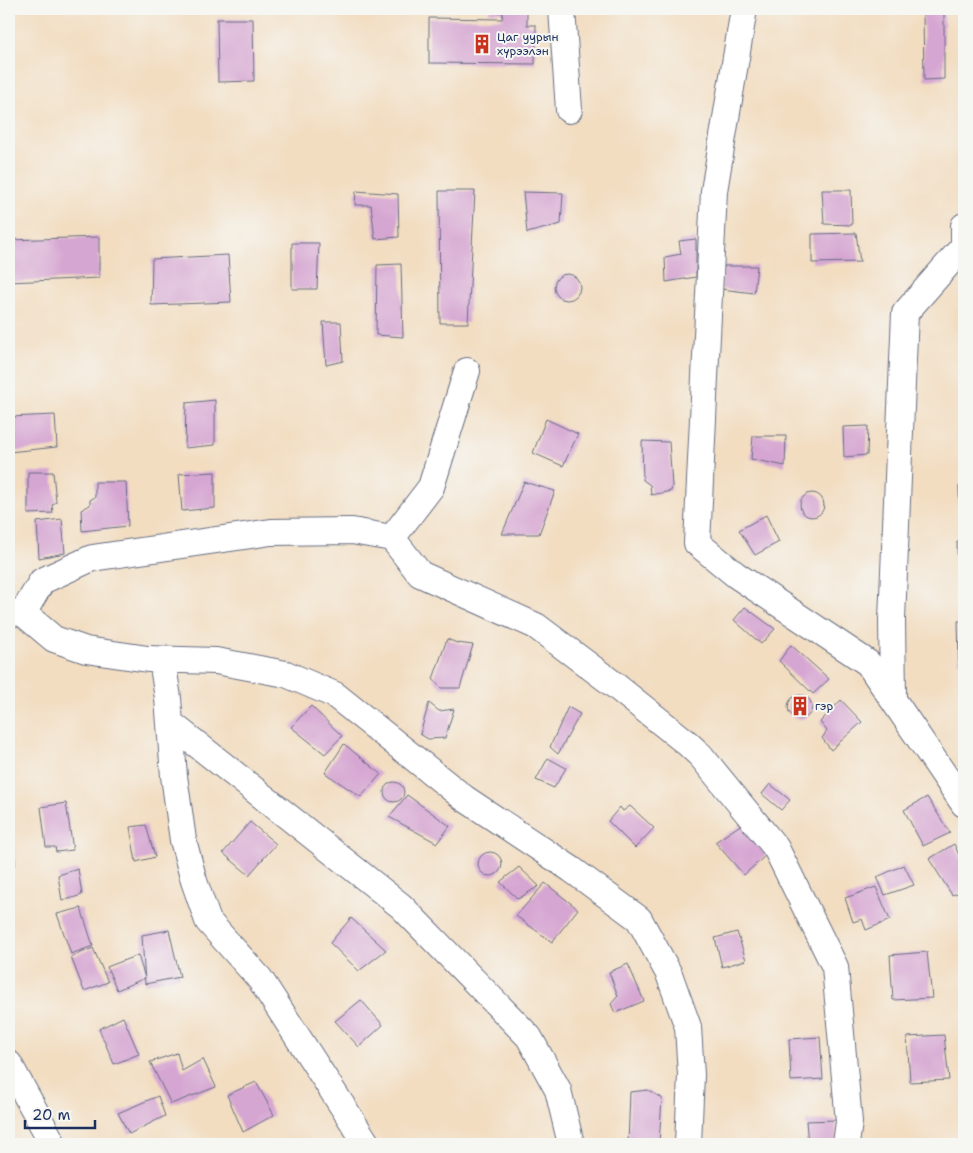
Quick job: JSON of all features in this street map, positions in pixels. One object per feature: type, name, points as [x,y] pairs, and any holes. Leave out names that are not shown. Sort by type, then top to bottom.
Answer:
[{"type":"street","points":[[562,9],[569,110]]},
{"type":"street","points":[[744,9],[714,191],[697,543],[736,575],[868,663],[964,804]]},
{"type":"street","points":[[893,699],[892,619],[905,313],[964,246],[964,226]]},
{"type":"street","points":[[392,538],[431,488],[467,371]]},
{"type":"street","points":[[688,1144],[691,1074],[688,1027],[669,974],[639,919],[571,869],[464,798],[335,695],[286,674],[216,661],[162,660],[86,650],[54,639],[16,612],[42,581],[92,558],[271,532],[352,531],[392,538],[420,574],[536,626],[687,743],[700,756],[776,848],[835,967],[849,1122],[846,1144]]},
{"type":"street","points":[[162,660],[174,776],[183,840],[194,881],[208,921],[260,979],[367,1144]]},
{"type":"street","points":[[170,723],[401,906],[529,1037],[558,1090],[571,1144]]},
{"type":"street","points":[[9,1064],[53,1144]]},
{"type":"building","name":"Цаг уурын хүрээлэн","points":[[489,9],[527,9],[527,25],[536,25],[535,64],[429,63],[429,18],[502,19],[503,12],[489,12]]},
{"type":"building","points":[[944,11],[944,79],[924,80],[923,12]]},
{"type":"building","points":[[217,19],[253,19],[254,81],[218,82]]},
{"type":"building","points":[[822,190],[851,190],[852,225],[824,224]]},
{"type":"building","points":[[356,191],[398,194],[399,237],[375,239],[371,205],[355,205]]},
{"type":"building","points":[[439,191],[475,191],[468,323],[440,323]]},
{"type":"building","points":[[523,192],[563,193],[561,224],[527,233]]},
{"type":"building","points":[[856,233],[860,262],[812,263],[812,234]]},
{"type":"building","points":[[99,237],[99,278],[9,282],[9,240]]},
{"type":"building","points":[[696,239],[696,277],[666,282],[665,257],[681,254],[679,241]]},
{"type":"building","points":[[292,243],[319,243],[317,289],[292,289]]},
{"type":"building","points":[[228,255],[231,302],[151,305],[152,259]]},
{"type":"building","points":[[401,264],[403,337],[376,335],[377,265]]},
{"type":"building","points":[[724,266],[757,266],[754,293],[721,289]]},
{"type":"building","points":[[567,274],[576,278],[580,287],[576,296],[567,300],[558,296],[554,287],[558,278]]},
{"type":"building","points":[[323,322],[341,322],[343,361],[326,365]]},
{"type":"building","points":[[215,400],[215,445],[185,448],[186,403]]},
{"type":"building","points":[[55,415],[57,447],[9,452],[9,417]]},
{"type":"building","points":[[546,419],[578,434],[563,466],[533,453]]},
{"type":"building","points":[[868,426],[867,455],[844,457],[843,427]]},
{"type":"building","points":[[753,436],[786,436],[785,466],[751,459]]},
{"type":"building","points":[[642,441],[669,442],[671,491],[651,495],[650,485],[643,480]]},
{"type":"building","points":[[28,472],[53,472],[56,502],[52,505],[53,513],[28,514]]},
{"type":"building","points":[[215,472],[215,508],[182,511],[179,474]]},
{"type":"building","points":[[95,482],[126,482],[128,526],[82,531],[81,510],[90,505],[90,500],[95,497]]},
{"type":"building","points":[[524,482],[555,491],[539,534],[502,534]]},
{"type":"building","points":[[959,486],[964,487],[964,527],[960,527]]},
{"type":"building","points":[[812,493],[820,497],[824,505],[820,513],[812,517],[804,513],[800,505],[804,497]]},
{"type":"building","points":[[766,515],[779,542],[755,555],[739,530]]},
{"type":"building","points":[[62,519],[65,553],[39,558],[37,522]]},
{"type":"building","points":[[957,542],[964,542],[964,582],[958,583]]},
{"type":"building","points":[[745,607],[775,629],[761,644],[734,620]]},
{"type":"building","points":[[958,621],[964,621],[964,661],[959,662]]},
{"type":"building","points":[[447,639],[457,643],[473,645],[460,688],[441,688],[433,679]]},
{"type":"building","points":[[791,645],[829,679],[813,694],[779,661]]},
{"type":"building","name":"гэр","points":[[800,695],[808,699],[812,707],[808,715],[800,719],[792,715],[788,707],[792,699]]},
{"type":"building","points":[[841,700],[862,722],[831,750],[822,738],[827,731],[820,722]]},
{"type":"building","points":[[429,703],[439,711],[454,709],[445,738],[428,739],[420,734]]},
{"type":"building","points":[[311,706],[342,736],[325,754],[291,727]]},
{"type":"building","points":[[568,707],[580,714],[558,754],[550,747]]},
{"type":"building","points":[[344,744],[381,774],[361,797],[325,773]]},
{"type":"building","points":[[548,758],[566,768],[554,788],[536,780]]},
{"type":"building","points":[[394,782],[401,785],[404,792],[401,799],[394,802],[387,799],[384,792],[387,785]]},
{"type":"building","points":[[770,784],[790,800],[781,810],[762,794]]},
{"type":"building","points":[[407,795],[450,826],[437,843],[389,817]]},
{"type":"building","points":[[927,797],[950,833],[923,846],[904,810]]},
{"type":"building","points":[[66,803],[73,850],[56,852],[55,847],[46,847],[41,807]]},
{"type":"building","points":[[630,806],[654,828],[635,848],[608,821],[620,807],[623,811]]},
{"type":"building","points":[[250,822],[276,844],[249,875],[223,853]]},
{"type":"building","points":[[742,824],[767,854],[744,875],[715,842]]},
{"type":"building","points":[[146,825],[155,857],[136,862],[130,827]]},
{"type":"building","points":[[954,844],[964,866],[964,891],[952,895],[929,859]]},
{"type":"building","points":[[9,847],[14,847],[15,865],[9,865]]},
{"type":"building","points":[[490,852],[495,853],[501,859],[501,869],[495,875],[490,876],[485,875],[479,869],[478,864],[479,859],[485,853]]},
{"type":"building","points":[[904,865],[914,885],[885,895],[877,877]]},
{"type":"building","points":[[519,867],[539,886],[518,899],[500,882]]},
{"type":"building","points":[[78,869],[82,895],[62,901],[58,875]]},
{"type":"building","points":[[545,883],[578,909],[552,942],[516,916]]},
{"type":"building","points":[[876,887],[890,920],[866,930],[862,919],[853,922],[845,898]]},
{"type":"building","points":[[81,908],[93,946],[71,954],[57,914]]},
{"type":"building","points":[[351,918],[386,950],[359,971],[330,943]]},
{"type":"building","points":[[169,930],[180,977],[145,984],[142,935]]},
{"type":"building","points":[[737,932],[746,960],[722,967],[715,938]]},
{"type":"building","points":[[93,948],[108,982],[84,991],[71,957]]},
{"type":"building","points":[[927,952],[932,998],[893,1000],[890,955]]},
{"type":"building","points":[[138,955],[145,978],[117,990],[107,967]]},
{"type":"building","points":[[628,964],[644,1001],[615,1013],[611,1004],[618,996],[609,972]]},
{"type":"building","points":[[361,1000],[383,1025],[359,1047],[335,1021]]},
{"type":"building","points":[[123,1017],[139,1054],[114,1064],[99,1029]]},
{"type":"building","points":[[944,1035],[949,1080],[910,1082],[907,1037]]},
{"type":"building","points":[[820,1037],[823,1079],[791,1081],[789,1039]]},
{"type":"building","points":[[177,1053],[182,1071],[203,1059],[216,1087],[171,1104],[150,1062]]},
{"type":"building","points":[[256,1082],[274,1115],[243,1132],[227,1095]]},
{"type":"building","points":[[648,1090],[662,1098],[659,1144],[628,1144],[630,1092]]},
{"type":"building","points":[[158,1096],[165,1116],[129,1134],[118,1113]]},
{"type":"building","points":[[836,1120],[837,1144],[808,1144],[806,1121]]},
{"type":"place","name":"Цаг уурын хүрээлэн","points":[[482,44]]},
{"type":"place","name":"гэр","points":[[800,706]]}]
